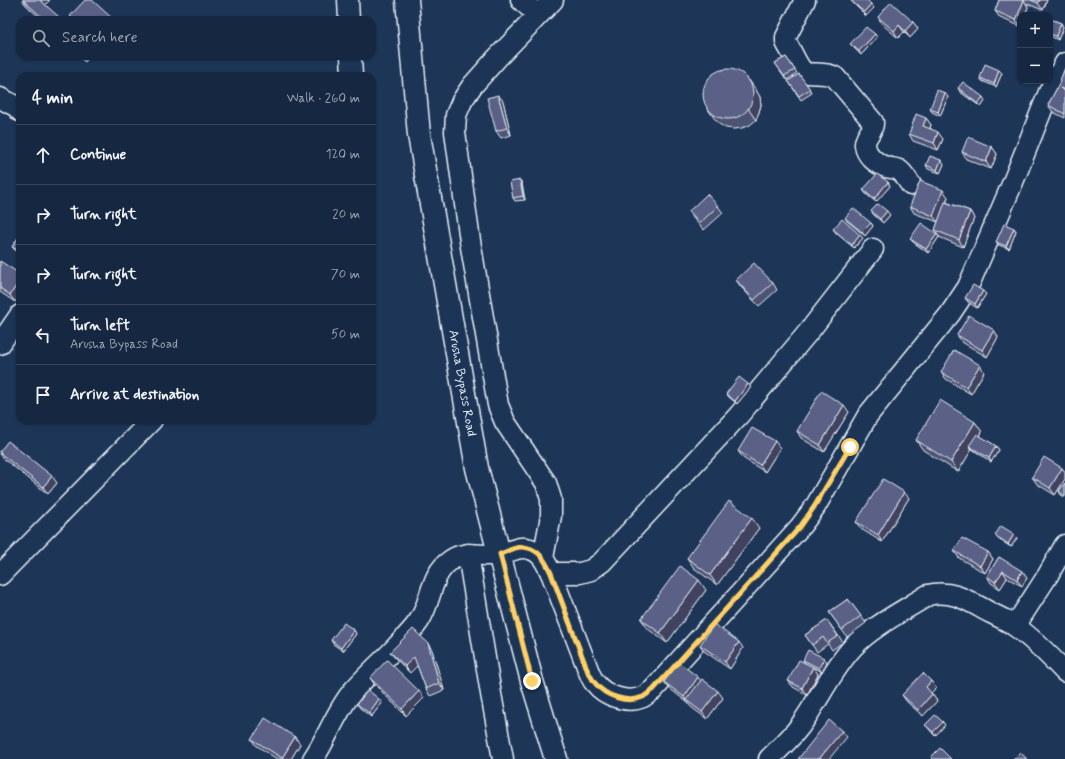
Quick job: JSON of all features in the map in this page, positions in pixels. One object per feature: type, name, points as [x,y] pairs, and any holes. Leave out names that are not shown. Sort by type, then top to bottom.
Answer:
[{"type":"main road","name":"Arusha Bypass Road","points":[[407,0],[419,135],[477,468],[532,681],[556,759]]},
{"type":"street","points":[[348,0],[349,16]]},
{"type":"street","points":[[521,0],[538,15]]},
{"type":"street","points":[[547,565],[551,499],[546,483],[505,422],[498,405],[470,241],[455,132],[456,115],[462,101],[472,86],[553,0]]},
{"type":"street","points":[[805,0],[786,37],[786,42],[802,71],[806,73],[823,73],[835,77],[873,122],[873,128],[865,142],[866,149],[870,156],[881,165],[901,171],[911,185]]},
{"type":"street","points":[[351,60],[352,72]]},
{"type":"street","points":[[314,759],[345,702],[353,691],[420,620],[436,578],[442,568],[452,559],[468,554],[500,554],[521,547],[530,548],[537,552],[547,565],[588,672],[595,683],[604,692],[616,698],[630,700],[642,697],[653,690],[800,527],[814,507],[868,415],[950,314],[968,287],[1047,98],[1065,64]]},
{"type":"street","points":[[0,98],[16,106]]},
{"type":"street","points":[[547,565],[580,573],[591,570],[602,562],[739,415],[810,330],[873,249]]},
{"type":"street","points":[[0,344],[16,321]]},
{"type":"street","points":[[0,575],[148,424]]},
{"type":"street","points":[[1015,626],[1065,546]]},
{"type":"street","points":[[468,554],[503,759]]},
{"type":"street","points":[[769,759],[787,742],[800,725],[841,661],[854,646],[872,631],[928,595],[938,593],[961,597],[1015,626],[1065,672]]},
{"type":"building","points":[[23,0],[40,0],[58,16],[41,16]]},
{"type":"building","points":[[85,0],[92,0],[110,16],[70,16]]},
{"type":"building","points":[[850,0],[867,0],[871,4],[864,12]]},
{"type":"building","points":[[999,0],[1024,0],[1019,12],[1017,12],[1016,20],[995,11]]},
{"type":"building","points":[[1031,0],[1040,0],[1038,3]]},
{"type":"building","points":[[891,2],[913,22],[905,31],[899,25],[894,31],[878,17]]},
{"type":"building","points":[[1053,20],[1061,23],[1056,36],[1053,35]]},
{"type":"building","points":[[866,27],[875,34],[859,51],[850,44]]},
{"type":"building","points":[[786,57],[795,70],[784,76],[775,63]]},
{"type":"building","points":[[985,64],[999,70],[994,84],[980,78]]},
{"type":"building","points":[[1065,68],[1065,90],[1060,88],[1065,91],[1065,114],[1048,105]]},
{"type":"building","points":[[723,69],[733,69],[746,76],[753,89],[753,99],[746,112],[733,119],[723,119],[714,115],[707,108],[703,99],[703,89],[707,80],[714,73]]},
{"type":"building","points":[[799,74],[810,89],[799,96],[788,81]]},
{"type":"building","points":[[963,82],[983,97],[978,104],[958,88]]},
{"type":"building","points":[[937,90],[945,93],[938,112],[930,109]]},
{"type":"building","points":[[498,95],[507,128],[496,131],[487,98]]},
{"type":"building","points":[[916,114],[926,118],[923,126],[938,132],[934,143],[909,134]]},
{"type":"building","points":[[968,137],[992,147],[986,162],[962,152]]},
{"type":"building","points":[[930,156],[941,160],[937,170],[926,165]]},
{"type":"building","points":[[877,174],[888,182],[874,199],[863,190]]},
{"type":"building","points":[[520,180],[523,196],[513,198],[510,182]]},
{"type":"building","points":[[920,181],[943,190],[933,216],[910,206]]},
{"type":"building","points":[[707,194],[718,206],[700,223],[689,211]]},
{"type":"building","points":[[945,202],[970,211],[959,240],[935,230]]},
{"type":"building","points":[[878,204],[887,211],[880,219],[871,211]]},
{"type":"building","points":[[853,208],[871,223],[862,232],[845,218]]},
{"type":"building","points":[[842,219],[860,235],[852,245],[833,229]]},
{"type":"building","points":[[921,223],[937,234],[926,249],[910,239]]},
{"type":"building","points":[[1004,224],[1014,228],[1006,246],[996,242]]},
{"type":"building","points":[[16,241],[16,249],[12,247]]},
{"type":"building","points":[[0,261],[16,271],[16,286],[10,295],[0,288]]},
{"type":"building","points":[[754,263],[773,283],[754,300],[736,280]]},
{"type":"building","points":[[973,285],[983,291],[975,304],[965,298]]},
{"type":"building","points":[[969,315],[994,330],[982,350],[957,335]]},
{"type":"building","points":[[954,350],[980,365],[966,387],[941,372]]},
{"type":"building","points":[[739,377],[748,384],[735,401],[726,394]]},
{"type":"building","points":[[821,391],[844,405],[820,445],[797,431]]},
{"type":"building","points":[[940,400],[975,422],[951,462],[916,440]]},
{"type":"building","points":[[752,428],[775,441],[760,465],[738,451]]},
{"type":"building","points":[[977,434],[996,446],[989,458],[969,446]]},
{"type":"building","points":[[8,441],[52,476],[43,487],[0,453]]},
{"type":"building","points":[[1044,457],[1062,468],[1050,488],[1032,477]]},
{"type":"building","points":[[883,479],[904,492],[878,535],[856,522]]},
{"type":"building","points":[[1065,483],[1065,496],[1059,491]]},
{"type":"building","points":[[729,501],[752,518],[710,575],[687,558]]},
{"type":"building","points":[[1001,526],[1014,534],[1008,544],[995,535]]},
{"type":"building","points":[[962,538],[988,552],[980,566],[954,551]]},
{"type":"building","points":[[999,557],[1022,571],[1017,580],[1003,571],[995,582],[987,576]]},
{"type":"building","points":[[680,566],[699,580],[660,633],[641,619]]},
{"type":"building","points":[[848,599],[861,616],[842,630],[829,612]]},
{"type":"building","points":[[827,620],[838,636],[827,643],[823,637],[812,645],[805,635]]},
{"type":"building","points":[[344,623],[354,630],[341,648],[331,640]]},
{"type":"building","points":[[714,624],[739,642],[725,662],[700,645]]},
{"type":"building","points":[[413,629],[428,643],[439,683],[426,689],[414,657],[405,666],[390,652]]},
{"type":"building","points":[[808,650],[824,658],[819,668],[803,660]]},
{"type":"building","points":[[387,660],[419,691],[402,709],[370,678]]},
{"type":"building","points":[[799,660],[813,667],[802,688],[788,681]]},
{"type":"building","points":[[678,662],[698,677],[684,697],[664,682]]},
{"type":"building","points":[[923,673],[931,681],[926,687],[932,694],[918,710],[902,695]]},
{"type":"building","points":[[702,679],[718,691],[702,712],[686,700]]},
{"type":"building","points":[[368,690],[379,699],[369,713],[357,704]]},
{"type":"building","points":[[935,715],[943,722],[933,732],[925,725]]},
{"type":"building","points":[[265,718],[295,737],[282,758],[252,739]]},
{"type":"building","points":[[829,720],[842,731],[819,759],[798,759]]},
{"type":"building","points":[[940,748],[951,759],[932,759],[931,757]]},
{"type":"building","points":[[1020,752],[1027,759],[1013,759]]},
{"type":"route","points":[[532,681],[500,554],[521,547],[530,548],[543,558],[551,573],[588,672],[595,683],[604,692],[616,698],[630,700],[642,697],[653,690],[800,527],[814,507],[850,447]]}]
